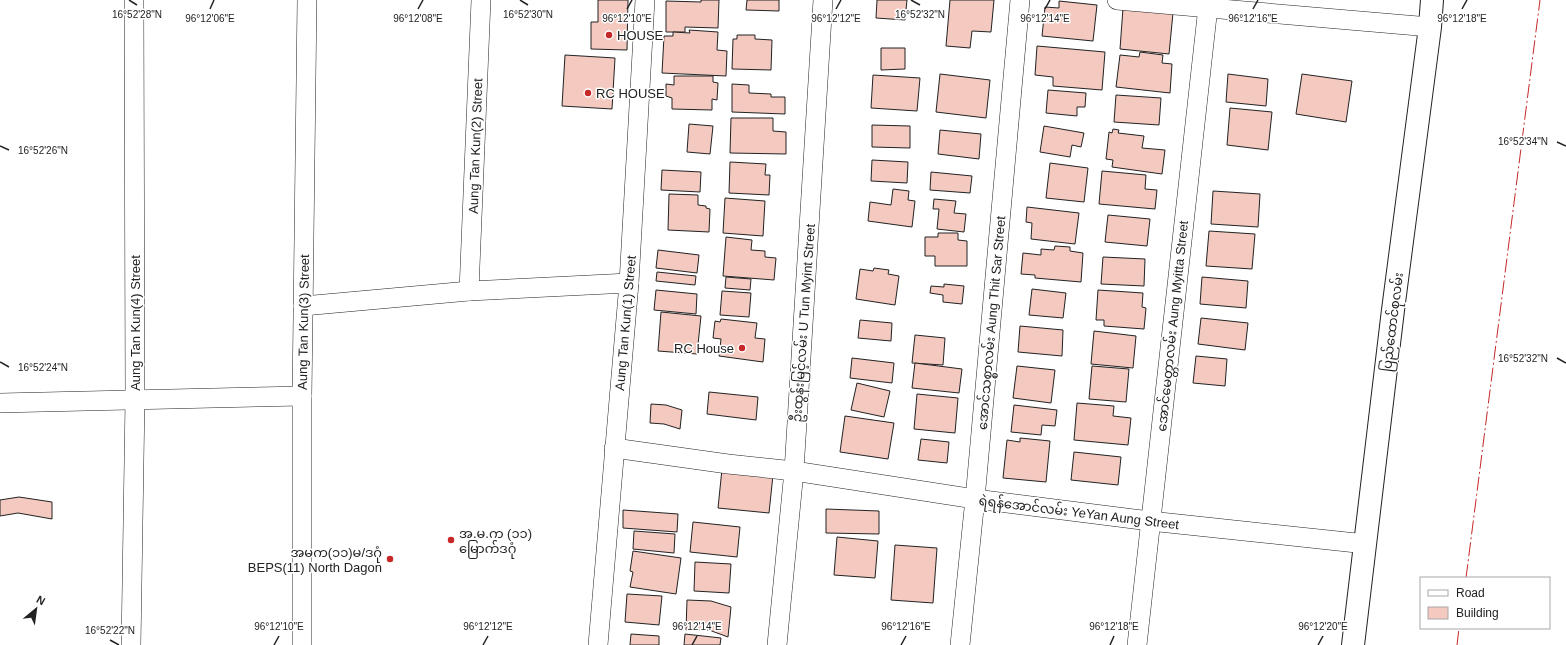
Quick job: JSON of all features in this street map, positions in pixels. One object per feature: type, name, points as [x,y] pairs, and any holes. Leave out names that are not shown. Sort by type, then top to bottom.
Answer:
[{"type":"main road","name":"ပြည်ထောင်စုလမ်း","points":[[1353,645],[1393,310],[1430,27],[1432,0]]},
{"type":"street","name":"Aung Tan Kun(4) Street","points":[[132,645],[135,400],[134,0]]},
{"type":"street","name":"Aung Tan Kun(3) Street","points":[[302,645],[302,396],[308,0]]},
{"type":"street","name":"Aung Tan Kun(2) Street","points":[[469,291],[482,0]]},
{"type":"street","name":"Aung Tan Kun(1) Street","points":[[598,645],[629,283],[645,0]]},
{"type":"street","name":"ဦးထွန်းမြင့်လမ်း U Tun Myint Street","points":[[777,645],[794,471],[823,0]]},
{"type":"street","name":"အောင်သစ္စာလမ်း Aung Thit Sar Street","points":[[960,645],[975,499],[1020,0]]},
{"type":"street","points":[[1117,0],[1430,27]]},
{"type":"street","name":"အောင်မေတ္တာလမ်း Aung Myitta Street","points":[[1137,645],[1208,7]]},
{"type":"street","points":[[303,306],[469,291],[629,283]]},
{"type":"street","points":[[0,403],[302,396]]},
{"type":"street","name":"ရဲရန်အောင်လမ်း YeYan Aung Street","points":[[614,448],[728,464],[794,471],[975,499],[1150,521],[1366,544]]},
{"type":"building","name":"HOUSE","points":[[598,0],[628,0],[627,50],[591,49],[591,22],[598,22]]},
{"type":"building","points":[[701,0],[719,0],[718,28],[685,27],[685,32],[666,32],[666,1],[701,2]]},
{"type":"building","points":[[747,0],[779,0],[779,11],[746,10]]},
{"type":"building","points":[[877,0],[907,0],[905,20],[876,18]]},
{"type":"building","points":[[950,0],[994,0],[991,32],[972,31],[970,48],[946,46]]},
{"type":"building","points":[[1059,1],[1097,5],[1093,41],[1042,36],[1045,7],[1059,8]]},
{"type":"building","points":[[1123,8],[1173,13],[1169,54],[1120,49]]},
{"type":"building","points":[[689,30],[718,32],[717,50],[727,51],[726,76],[662,73],[664,36],[673,36],[673,32],[690,33]]},
{"type":"building","points":[[737,35],[755,35],[755,39],[772,40],[771,70],[732,69],[733,39],[737,39]]},
{"type":"building","points":[[1037,46],[1105,52],[1102,90],[1053,86],[1053,77],[1035,75]]},
{"type":"building","points":[[881,48],[905,48],[905,69],[881,70]]},
{"type":"building","points":[[1140,52],[1163,55],[1162,63],[1172,64],[1170,93],[1116,87],[1120,55],[1139,57]]},
{"type":"building","name":"RC HOUSE","points":[[565,55],[615,58],[612,109],[562,106]]},
{"type":"building","points":[[940,74],[990,80],[986,118],[936,112]]},
{"type":"building","points":[[1228,74],[1268,79],[1266,106],[1226,102]]},
{"type":"building","points":[[1302,74],[1352,81],[1346,122],[1296,114]]},
{"type":"building","points":[[873,75],[920,78],[917,111],[871,108]]},
{"type":"building","points":[[674,76],[713,76],[713,82],[718,83],[717,100],[712,99],[712,110],[672,109],[672,98],[666,96],[666,84],[674,85]]},
{"type":"building","points":[[732,84],[749,85],[749,93],[771,94],[771,97],[785,97],[785,114],[732,112]]},
{"type":"building","points":[[1048,90],[1086,93],[1085,107],[1077,107],[1077,116],[1046,113]]},
{"type":"building","points":[[1116,95],[1161,98],[1159,125],[1114,122]]},
{"type":"building","points":[[1230,108],[1272,112],[1268,150],[1227,145]]},
{"type":"building","points":[[731,118],[773,118],[773,131],[786,132],[786,154],[730,153]]},
{"type":"building","points":[[689,124],[713,126],[710,154],[687,152]]},
{"type":"building","points":[[872,125],[910,126],[910,148],[872,147]]},
{"type":"building","points":[[1044,126],[1084,133],[1081,147],[1072,145],[1070,157],[1040,152]]},
{"type":"building","points":[[1113,129],[1119,130],[1118,133],[1144,136],[1142,148],[1165,150],[1162,174],[1112,167],[1113,160],[1106,159],[1109,132],[1112,133]]},
{"type":"building","points":[[940,130],[981,134],[979,159],[938,154]]},
{"type":"building","points":[[872,160],[908,162],[907,183],[871,181]]},
{"type":"building","points":[[730,162],[766,164],[765,175],[770,175],[769,195],[729,193]]},
{"type":"building","points":[[1050,163],[1088,168],[1084,202],[1046,198]]},
{"type":"building","points":[[662,170],[701,172],[700,192],[661,190]]},
{"type":"building","points":[[1102,171],[1146,175],[1145,189],[1157,190],[1155,209],[1099,204]]},
{"type":"building","points":[[931,172],[972,176],[970,193],[930,190]]},
{"type":"building","points":[[893,189],[909,191],[908,200],[915,201],[912,227],[868,221],[870,202],[891,205]]},
{"type":"building","points":[[1213,191],[1260,194],[1258,227],[1211,224]]},
{"type":"building","points":[[669,194],[698,195],[698,205],[706,206],[706,208],[710,209],[709,232],[668,230]]},
{"type":"building","points":[[725,198],[765,201],[763,236],[723,233]]},
{"type":"building","points":[[934,199],[956,201],[954,213],[966,214],[964,232],[937,229],[939,209],[933,209]]},
{"type":"building","points":[[1027,207],[1079,213],[1075,244],[1031,239],[1032,223],[1026,222]]},
{"type":"building","points":[[1108,215],[1150,219],[1147,246],[1105,242]]},
{"type":"building","points":[[1209,231],[1255,234],[1252,269],[1206,266]]},
{"type":"building","points":[[938,233],[958,233],[958,240],[967,241],[967,266],[935,266],[935,256],[925,256],[925,237],[938,237]]},
{"type":"building","points":[[726,237],[752,240],[751,250],[765,251],[765,257],[776,258],[774,280],[723,276]]},
{"type":"building","points":[[1055,246],[1070,247],[1070,251],[1083,253],[1081,282],[1035,278],[1035,275],[1021,274],[1023,253],[1041,255],[1041,249],[1054,250]]},
{"type":"building","points":[[658,250],[699,255],[697,273],[656,268]]},
{"type":"building","points":[[1103,257],[1145,259],[1144,286],[1101,284]]},
{"type":"building","points":[[874,268],[889,270],[888,274],[899,276],[895,305],[856,299],[860,269],[873,271]]},
{"type":"building","points":[[657,272],[696,276],[695,285],[656,281]]},
{"type":"building","points":[[726,277],[751,279],[750,290],[725,288]]},
{"type":"building","points":[[1202,277],[1248,281],[1246,308],[1200,304]]},
{"type":"building","points":[[944,284],[964,286],[962,304],[943,302],[943,295],[930,293],[931,286],[944,287]]},
{"type":"building","points":[[1032,289],[1066,293],[1063,318],[1029,315]]},
{"type":"building","points":[[656,290],[697,294],[696,314],[654,310]]},
{"type":"building","points":[[1098,290],[1143,293],[1142,307],[1146,308],[1144,329],[1104,326],[1104,320],[1096,320]]},
{"type":"building","points":[[722,291],[751,293],[749,317],[720,315]]},
{"type":"building","points":[[661,312],[701,316],[697,354],[658,351]]},
{"type":"building","points":[[1201,318],[1248,323],[1245,350],[1198,344]]},
{"type":"building","name":"RC House","points":[[721,319],[757,323],[755,338],[765,339],[763,362],[719,356],[721,339],[713,338],[715,321],[720,322]]},
{"type":"building","points":[[860,320],[892,323],[891,341],[858,338]]},
{"type":"building","points":[[1020,326],[1063,330],[1062,356],[1018,352]]},
{"type":"building","points":[[1094,331],[1136,336],[1133,368],[1091,364]]},
{"type":"building","points":[[915,335],[945,338],[943,365],[912,363]]},
{"type":"building","points":[[1196,356],[1227,359],[1225,386],[1193,383]]},
{"type":"building","points":[[852,358],[894,363],[892,383],[850,378]]},
{"type":"building","points":[[915,363],[962,369],[959,393],[912,388]]},
{"type":"building","points":[[1017,366],[1055,370],[1051,403],[1013,398]]},
{"type":"building","points":[[1092,366],[1129,369],[1126,402],[1089,399]]},
{"type":"building","points":[[857,383],[890,391],[884,417],[851,410]]},
{"type":"building","points":[[709,392],[758,397],[756,420],[707,414]]},
{"type":"building","points":[[917,394],[958,398],[955,433],[914,429]]},
{"type":"building","points":[[1077,403],[1114,406],[1113,416],[1131,418],[1128,445],[1074,440]]},
{"type":"building","points":[[651,404],[666,405],[682,410],[680,429],[664,424],[650,423]]},
{"type":"building","points":[[1014,405],[1057,410],[1055,426],[1042,425],[1041,435],[1011,432]]},
{"type":"building","points":[[845,416],[894,423],[888,459],[840,452]]},
{"type":"building","points":[[1020,438],[1050,441],[1046,482],[1003,478],[1007,440],[1020,442]]},
{"type":"building","points":[[921,439],[949,442],[947,463],[918,460]]},
{"type":"building","points":[[1074,452],[1121,457],[1118,485],[1071,480]]},
{"type":"building","points":[[722,469],[773,475],[769,513],[718,508]]},
{"type":"building","points":[[19,497],[52,502],[52,519],[18,513],[0,516],[0,500]]},
{"type":"building","points":[[826,509],[879,511],[879,534],[826,533]]},
{"type":"building","points":[[623,510],[678,514],[677,532],[623,528]]},
{"type":"building","points":[[693,522],[740,527],[737,557],[690,552]]},
{"type":"building","points":[[634,531],[675,534],[674,553],[633,549]]},
{"type":"building","points":[[837,537],[878,541],[875,578],[834,575]]},
{"type":"building","points":[[895,545],[937,548],[933,603],[891,600]]},
{"type":"building","points":[[633,551],[681,558],[676,594],[630,587],[633,572],[630,571]]},
{"type":"building","points":[[695,562],[731,564],[729,593],[694,591]]},
{"type":"building","points":[[627,594],[662,596],[659,625],[625,622]]},
{"type":"building","points":[[687,600],[711,601],[731,607],[728,637],[709,630],[686,630]]},
{"type":"building","points":[[631,634],[659,636],[659,645],[630,645]]},
{"type":"building","points":[[685,634],[721,638],[720,645],[684,645]]},
{"type":"power","points":[[1466,577],[1540,0]]},
{"type":"power","points":[[1457,645],[1459,629]]},
{"type":"place","name":"HOUSE","points":[[609,35]]},
{"type":"place","name":"RC HOUSE","points":[[588,93]]},
{"type":"place","name":"RC House","points":[[742,348]]},
{"type":"place","name":"အ.မ.က (၁၁) မြောက်ဒဂုံ","points":[[451,540]]},
{"type":"place","name":"အမက(၁၁)မ/ဒဂုံ BEPS(11) North Dagon","points":[[390,559]]}]
